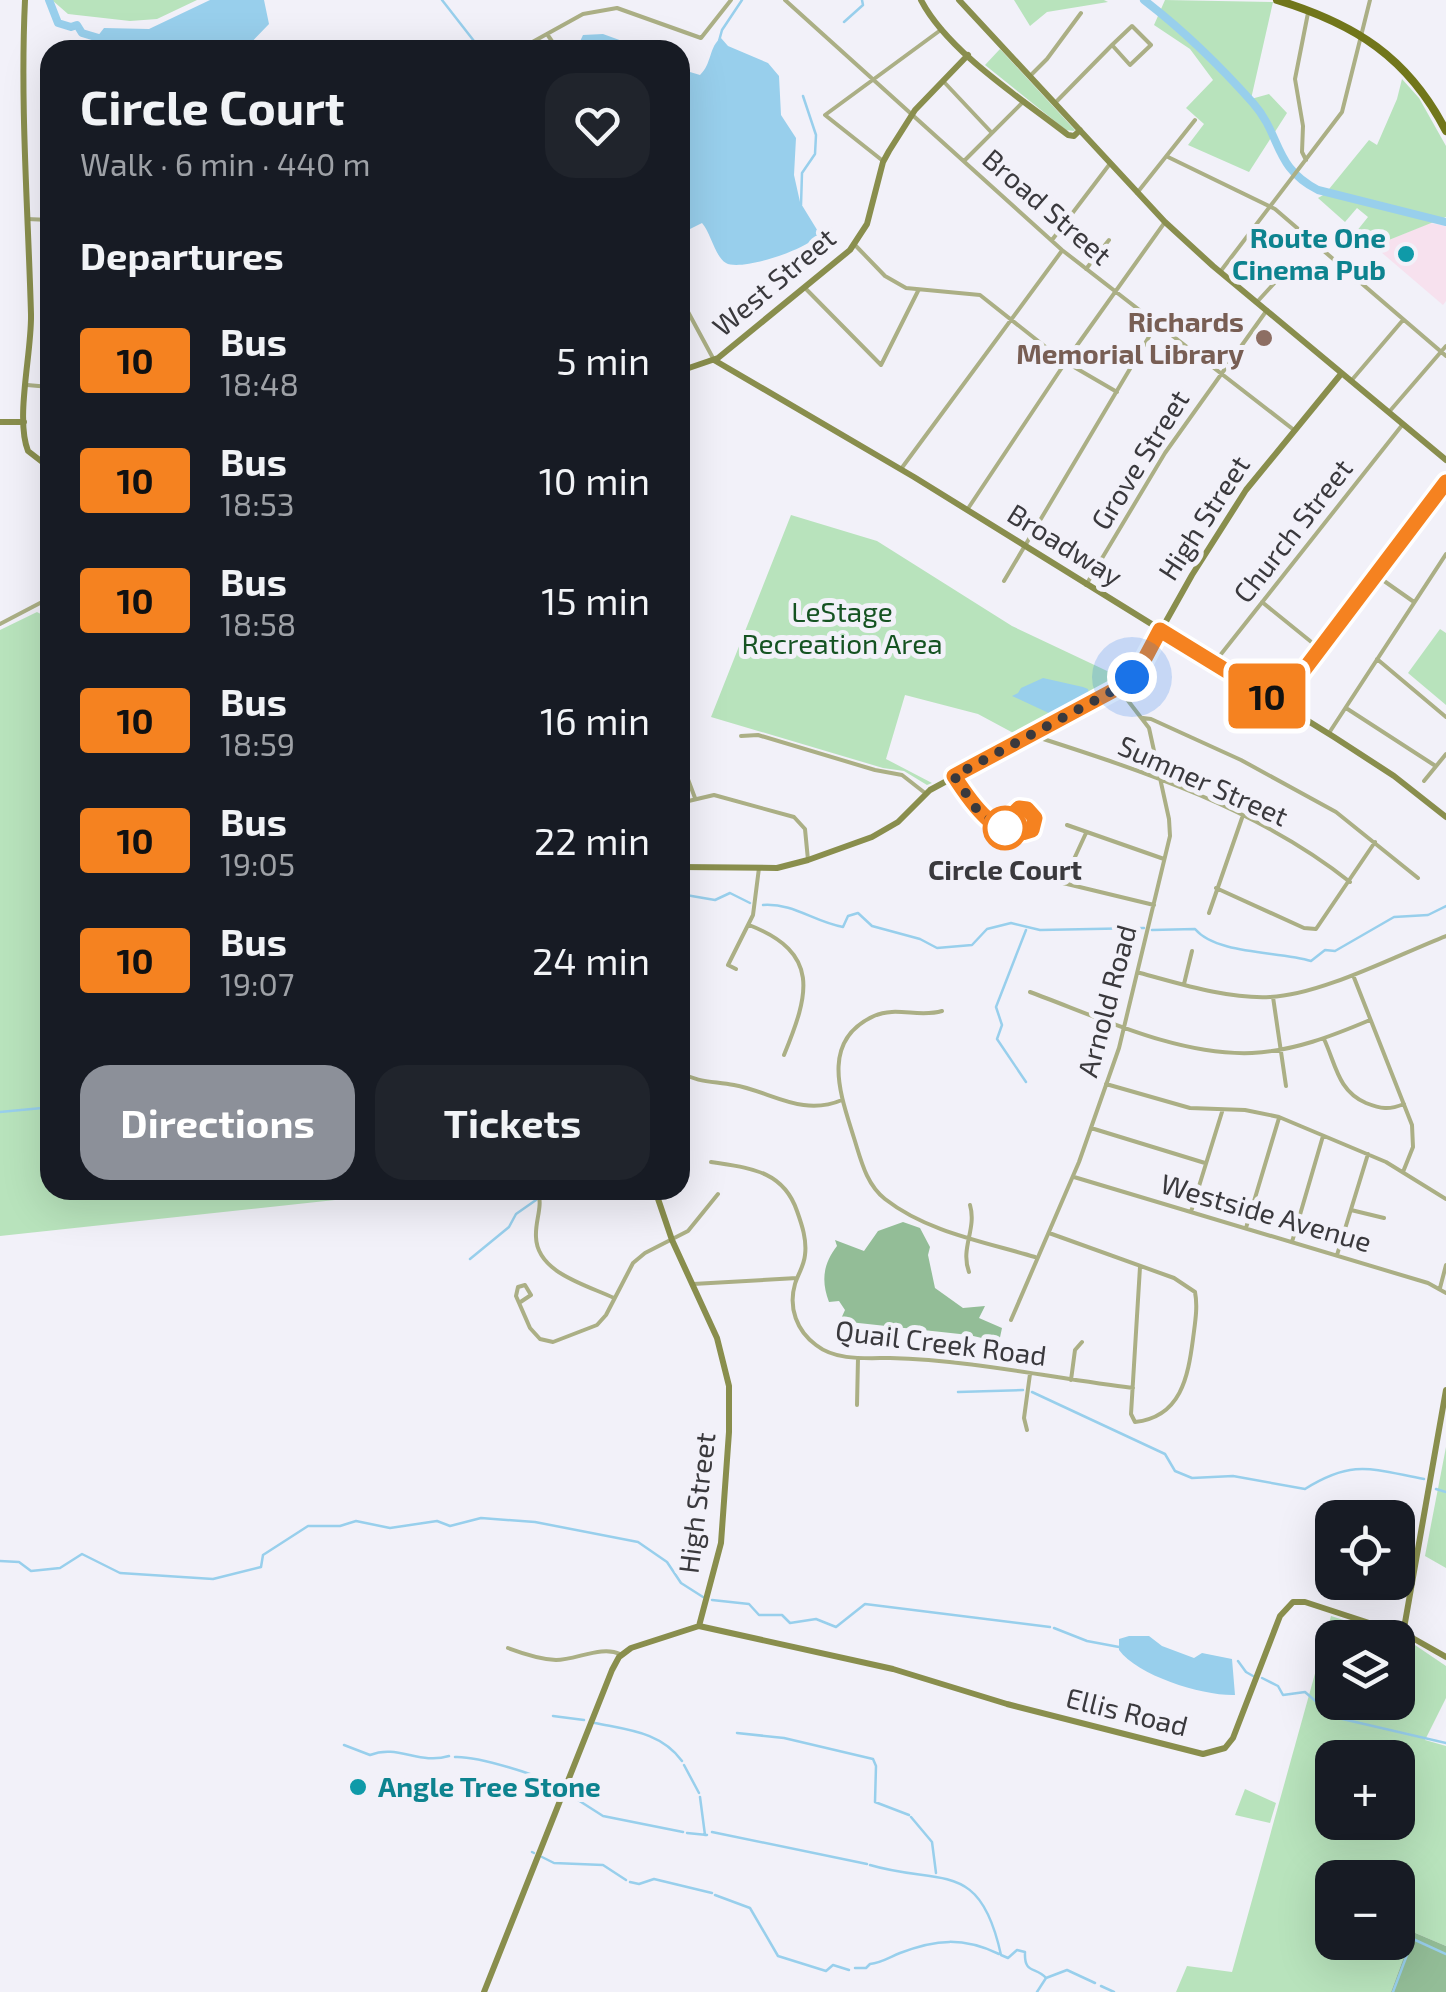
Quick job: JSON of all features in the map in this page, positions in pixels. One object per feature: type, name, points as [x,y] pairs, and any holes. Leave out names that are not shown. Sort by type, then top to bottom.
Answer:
[{"type":"main road","points":[[1277,0],[1362,35],[1412,78],[1446,131]]},
{"type":"street","points":[[25,0],[22,96],[31,314],[24,422],[28,451],[40,460]]},
{"type":"street","points":[[536,40],[584,14],[617,8],[704,37],[731,0]]},
{"type":"street","name":"Broad Street","points":[[785,0],[1062,250],[1294,430]]},
{"type":"street","points":[[921,0],[968,55],[1068,135],[1074,136],[1080,130]]},
{"type":"street","points":[[960,0],[1166,222],[1220,272],[1446,460]]},
{"type":"street","points":[[1220,272],[1342,112],[1370,0]]},
{"type":"street","points":[[1306,160],[1295,79],[1309,10]]},
{"type":"street","points":[[1030,76],[1081,13]]},
{"type":"street","points":[[1055,104],[1112,45],[1131,26],[1151,45],[1130,65],[1112,45]]},
{"type":"street","points":[[884,161],[825,116],[942,29]]},
{"type":"street","points":[[547,34],[551,40]]},
{"type":"street","name":"West Street","points":[[690,368],[714,360],[806,289],[855,245],[872,212],[884,161],[912,114],[968,55]]},
{"type":"street","points":[[942,80],[992,133]]},
{"type":"street","points":[[964,162],[1025,100]]},
{"type":"street","points":[[1137,193],[1195,120]]},
{"type":"street","points":[[1168,158],[1271,206],[1444,354]]},
{"type":"street","points":[[1052,240],[1110,164]]},
{"type":"street","points":[[27,219],[40,220]]},
{"type":"street","points":[[967,510],[1166,222]]},
{"type":"street","points":[[1086,270],[1108,240]]},
{"type":"street","points":[[855,245],[890,280],[918,291],[977,294],[1066,362],[1117,392]]},
{"type":"street","points":[[901,470],[1062,250]]},
{"type":"street","points":[[1257,302],[1290,266]]},
{"type":"street","points":[[806,289],[882,365],[918,291]]},
{"type":"street","name":"Grove Street","points":[[1086,585],[1165,453],[1267,310]]},
{"type":"street","points":[[690,316],[714,360]]},
{"type":"street","points":[[1351,381],[1404,319]]},
{"type":"street","points":[[1004,581],[1156,325]]},
{"type":"street","points":[[1389,412],[1444,354],[1446,346]]},
{"type":"street","name":"Broadway","points":[[714,360],[967,510],[1279,703],[1394,776],[1446,817]]},
{"type":"street","name":"High Street","points":[[690,866],[760,868],[808,860],[886,830],[925,793],[1118,688],[1142,664],[1223,524],[1341,374]]},
{"type":"street","points":[[28,386],[40,386]]},
{"type":"street","points":[[0,422],[24,422]]},
{"type":"street","name":"Church Street","points":[[1214,664],[1403,424]]},
{"type":"street","points":[[1279,703],[1446,482]]},
{"type":"street","points":[[1328,734],[1446,554]]},
{"type":"street","points":[[1376,575],[1414,602]]},
{"type":"street","points":[[1262,602],[1320,649]]},
{"type":"street","points":[[0,624],[40,603]]},
{"type":"street","points":[[1377,659],[1446,717]]},
{"type":"street","name":"Arnold Road","points":[[1011,1320],[1072,1177],[1124,1029],[1170,828],[1148,728],[1118,688]]},
{"type":"street","points":[[1345,708],[1434,765]]},
{"type":"street","points":[[1142,718],[1207,744],[1336,812],[1418,878]]},
{"type":"street","points":[[741,736],[753,734],[902,774],[925,793]]},
{"type":"street","name":"Sumner Street","points":[[1032,735],[1161,779],[1242,816],[1294,843],[1350,882]]},
{"type":"street","points":[[1424,781],[1446,754]]},
{"type":"street","points":[[954,776],[980,814],[1002,826],[1028,832],[1035,818],[1027,809],[1019,808],[1002,826]]},
{"type":"street","points":[[690,787],[694,798]]},
{"type":"street","points":[[690,799],[720,796],[794,818],[805,829],[808,860]]},
{"type":"street","points":[[1209,913],[1242,816]]},
{"type":"street","points":[[1066,825],[1164,859]]},
{"type":"street","points":[[1086,832],[1063,884],[1154,905]]},
{"type":"street","points":[[1216,888],[1304,928],[1316,928],[1375,842]]},
{"type":"street","points":[[736,969],[728,965],[758,899],[760,868]]},
{"type":"street","points":[[749,924],[784,943],[802,968],[803,1003],[784,1055]]},
{"type":"street","points":[[1138,972],[1240,996],[1273,997],[1318,986],[1446,936]]},
{"type":"street","points":[[1184,984],[1192,951]]},
{"type":"street","points":[[1352,974],[1404,1104],[1414,1142],[1402,1172]]},
{"type":"street","points":[[1030,992],[1124,1029],[1233,1053],[1280,1049],[1324,1039],[1370,1020]]},
{"type":"street","points":[[1273,997],[1286,1086]]},
{"type":"street","points":[[942,1010],[928,1015],[889,1012],[871,1017],[847,1038],[837,1072],[868,1179],[877,1191],[930,1226],[1037,1258]]},
{"type":"street","points":[[1324,1039],[1351,1096],[1382,1109],[1404,1104]]},
{"type":"street","points":[[690,1077],[702,1082],[733,1085],[792,1105],[820,1106],[842,1100]]},
{"type":"street","points":[[1106,1084],[1190,1108],[1246,1110],[1279,1116],[1368,1154],[1446,1199]]},
{"type":"street","points":[[1191,1212],[1222,1111]]},
{"type":"street","points":[[1246,1228],[1279,1116]]},
{"type":"street","points":[[1091,1128],[1205,1163]]},
{"type":"street","points":[[1292,1242],[1323,1135]]},
{"type":"street","points":[[1337,1255],[1368,1154]]},
{"type":"street","name":"Quail Creek Road","points":[[711,1162],[756,1169],[783,1184],[794,1200],[803,1226],[805,1254],[793,1306],[801,1329],[824,1350],[858,1358],[938,1359],[1132,1388]]},
{"type":"street","name":"Westside Avenue","points":[[1072,1177],[1337,1255],[1446,1292]]},
{"type":"street","points":[[519,1304],[534,1334],[553,1342],[597,1324],[606,1315],[633,1263],[696,1224],[718,1194]]},
{"type":"street","points":[[540,1200],[536,1238],[544,1260],[559,1272],[614,1298]]},
{"type":"street","name":"High Street","points":[[658,1200],[721,1349],[730,1400],[721,1542],[700,1626]]},
{"type":"street","points":[[969,1272],[963,1258],[975,1220],[970,1205]]},
{"type":"street","points":[[1351,1210],[1384,1218]]},
{"type":"street","points":[[1049,1233],[1184,1282],[1195,1292],[1197,1301],[1184,1389],[1160,1414],[1135,1422],[1131,1414],[1140,1267]]},
{"type":"street","points":[[1440,1288],[1446,1265]]},
{"type":"street","points":[[694,1284],[797,1278]]},
{"type":"street","points":[[1070,1380],[1075,1350],[1082,1342]]},
{"type":"street","points":[[857,1404],[858,1358]]},
{"type":"street","points":[[1027,1430],[1024,1418],[1030,1374]]},
{"type":"street","points":[[1405,1620],[1446,1390]]},
{"type":"street","name":"Ellis Road","points":[[700,1626],[892,1669],[1007,1704],[1204,1754],[1225,1748],[1233,1738],[1274,1630],[1290,1603],[1305,1602],[1360,1620]]},
{"type":"street","points":[[484,1992],[621,1656],[630,1648],[700,1626]]},
{"type":"street","name":"Ellis Road","points":[[1415,1640],[1446,1657]]},
{"type":"street","points":[[508,1648],[536,1658],[558,1660],[610,1650],[621,1656]]},
{"type":"shaded area","points":[[1430,223],[1446,226],[1443,305],[1374,246]]},
{"type":"green space","points":[[52,0],[197,0],[157,19],[130,21],[68,14]]},
{"type":"green space","points":[[1014,0],[1108,2],[1047,12],[1030,26]]},
{"type":"green space","points":[[1165,0],[1273,2],[1251,99],[1269,94],[1287,113],[1249,172],[1188,145],[1204,124],[1186,108],[1213,80],[1190,49],[1154,25]]},
{"type":"green space","points":[[1000,49],[1074,131],[1066,130],[985,65]]},
{"type":"green space","points":[[1402,79],[1419,98],[1446,146],[1446,217],[1374,246],[1356,232],[1368,217],[1357,208],[1345,222],[1318,198],[1369,140],[1377,145]]},
{"type":"green space","name":"LeStage Recreation Area","points":[[791,515],[877,541],[1012,626],[1122,678],[1019,736],[978,714],[905,695],[886,759],[932,783],[927,785],[904,771],[711,717]]},
{"type":"green space","points":[[40,614],[40,1200],[335,1200],[0,1236],[0,630]]},
{"type":"green space","points":[[1440,629],[1446,633],[1446,705],[1408,673]]},
{"type":"green space","points":[[903,1222],[920,1228],[930,1247],[935,1288],[963,1308],[985,1306],[979,1318],[1002,1328],[999,1342],[969,1335],[840,1321],[845,1310],[839,1301],[829,1302],[824,1280],[826,1266],[837,1246],[835,1240],[864,1251],[878,1231]]},
{"type":"green space","points":[[1446,1447],[1446,1568],[1425,1556]]},
{"type":"green space","points":[[1415,1645],[1446,1666],[1446,1698],[1425,1740],[1446,1746],[1446,1946],[1415,1933],[1415,1860],[1315,1860],[1315,1960],[1403,1960],[1391,1992],[1176,1992],[1187,1966],[1232,1972],[1315,1674],[1315,1720],[1415,1720]]},
{"type":"green space","points":[[1245,1789],[1276,1803],[1270,1823],[1235,1815]]},
{"type":"green space","points":[[1415,1933],[1446,1946],[1446,1992],[1391,1992],[1403,1960],[1415,1960]]},
{"type":"water","points":[[210,0],[264,0],[269,24],[254,40],[97,40],[104,28],[149,29]]},
{"type":"water","points":[[603,34],[620,40],[581,40],[583,35]]},
{"type":"water","points":[[721,38],[728,46],[768,63],[779,76],[781,115],[796,138],[794,175],[800,202],[819,233],[791,251],[746,264],[722,260],[702,223],[690,229],[690,72],[700,75]]},
{"type":"water","points":[[1043,678],[1083,687],[1089,695],[1053,715],[1012,696]]},
{"type":"water","points":[[1149,1636],[1162,1646],[1194,1658],[1202,1653],[1232,1659],[1235,1695],[1189,1688],[1141,1668],[1119,1650],[1119,1639]]},
{"type":"waterway","points":[[49,0],[58,23],[77,25],[82,33],[102,39]]},
{"type":"waterway","points":[[442,0],[473,40]]},
{"type":"waterway","points":[[719,41],[742,0]]},
{"type":"waterway","points":[[844,22],[863,5],[862,0]]},
{"type":"waterway","points":[[1144,0],[1201,49],[1253,103],[1285,161],[1303,181],[1318,190],[1446,222]]},
{"type":"waterway","points":[[801,205],[802,173],[815,154],[816,135],[803,96]]},
{"type":"waterway","points":[[690,896],[715,900],[730,893],[750,903]]},
{"type":"waterway","points":[[763,905],[784,907],[843,927],[848,916],[858,913],[872,926],[920,939],[937,948],[972,945],[987,929],[1011,923],[1040,930],[1144,928]]},
{"type":"waterway","points":[[1152,930],[1195,929],[1218,944],[1311,961],[1325,950],[1335,951],[1394,917],[1428,915],[1446,906]]},
{"type":"waterway","points":[[1026,930],[996,1007],[1002,1025],[997,1039],[1026,1082]]},
{"type":"waterway","points":[[0,1112],[40,1108]]},
{"type":"waterway","points":[[470,1259],[536,1200]]},
{"type":"waterway","points":[[958,1392],[1023,1390]]},
{"type":"waterway","points":[[1032,1392],[1165,1454],[1175,1471],[1192,1478],[1233,1476],[1305,1489],[1350,1470],[1376,1470],[1424,1479]]},
{"type":"waterway","points":[[1436,1489],[1446,1492]]},
{"type":"waterway","points":[[0,1561],[19,1562],[31,1571],[60,1568],[82,1554],[120,1573],[213,1579],[261,1567],[263,1555],[308,1526],[340,1526],[356,1521],[390,1528],[437,1521],[450,1526],[481,1518],[535,1522],[638,1542],[667,1562],[681,1583],[703,1597]]},
{"type":"waterway","points":[[712,1600],[749,1604],[759,1615],[782,1615],[790,1623],[816,1619],[836,1627],[865,1604],[1050,1627]]},
{"type":"waterway","points":[[1054,1628],[1087,1641],[1119,1647]]},
{"type":"waterway","points":[[1238,1661],[1253,1676]]},
{"type":"waterway","points":[[1262,1678],[1278,1686],[1283,1695],[1305,1692],[1334,1717],[1446,1743]]},
{"type":"waterway","points":[[553,1716],[584,1720]]},
{"type":"waterway","points":[[595,1723],[654,1738],[682,1761]]},
{"type":"waterway","points":[[737,1733],[784,1738],[873,1759],[875,1802],[909,1815]]},
{"type":"waterway","points":[[344,1745],[370,1755],[390,1752],[428,1758],[449,1756]]},
{"type":"waterway","points":[[455,1757],[509,1767],[560,1788]]},
{"type":"waterway","points":[[684,1765],[699,1793]]},
{"type":"waterway","points":[[567,1793],[603,1816],[683,1832]]},
{"type":"waterway","points":[[700,1797],[705,1835]]},
{"type":"waterway","points":[[911,1817],[932,1842],[936,1873]]},
{"type":"waterway","points":[[712,1832],[867,1864]]},
{"type":"waterway","points":[[687,1833],[707,1835]]},
{"type":"waterway","points":[[542,1857],[554,1863],[603,1865],[626,1880]]},
{"type":"waterway","points":[[870,1865],[937,1877],[969,1889],[982,1903],[1001,1955],[1008,1958],[1017,1950],[1025,1952],[1029,1967],[1046,1978]]},
{"type":"waterway","points":[[630,1882],[639,1884],[654,1879],[712,1893]]},
{"type":"waterway","points":[[715,1895],[750,1908],[778,1956],[826,1971],[833,1965],[849,1970]]},
{"type":"waterway","points":[[1393,1992],[1413,1939],[1446,1954]]},
{"type":"waterway","points":[[855,1968],[866,1968],[913,1948],[938,1943],[973,1945],[999,1954]]},
{"type":"waterway","points":[[1037,1992],[1046,1978],[1067,1970],[1095,1983]]},
{"type":"waterway","points":[[1101,1986],[1114,1992]]},
{"type":"bus line","name":"10","points":[[1004,823],[1019,808],[1032,812],[1035,818],[1032,830],[1020,833],[991,822],[980,814],[954,776],[1118,688],[1142,664],[1160,630],[1279,703],[1446,482]]},
{"type":"place","name":"Route One Cinema Pub","points":[[1406,254]]},
{"type":"place","name":"Richards Memorial Library","points":[[1264,338]]},
{"type":"place","name":"Circle Court","points":[[1005,828]]},
{"type":"place","name":"Angle Tree Stone","points":[[358,1787]]},
{"type":"route","points":[[1005,828],[980,814],[954,776],[1132,677]]}]
